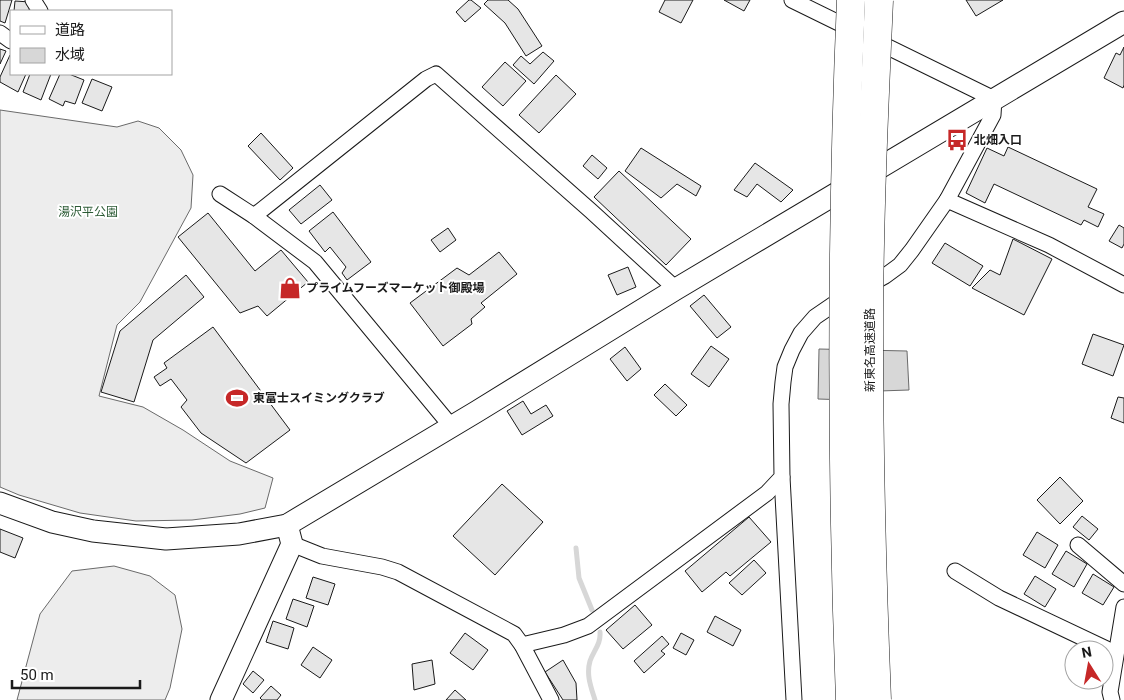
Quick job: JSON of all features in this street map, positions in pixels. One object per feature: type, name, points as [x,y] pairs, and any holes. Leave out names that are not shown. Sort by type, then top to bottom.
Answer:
[{"type":"highway","points":[[850,700],[845,589],[842,333],[845,134],[851,0]]},
{"type":"highway","name":"新東名高速道路","points":[[877,700],[872,591],[869,333],[879,0]]},
{"type":"street","points":[[792,0],[994,99]]},
{"type":"street","points":[[221,700],[290,534],[451,426],[676,289],[1124,22]]},
{"type":"street","points":[[254,216],[426,79],[436,74],[676,289]]},
{"type":"street","points":[[794,700],[782,477],[781,404],[785,367],[802,333],[815,317],[834,304],[885,276],[900,265],[912,250],[948,200],[993,115],[994,99]]},
{"type":"street","points":[[220,194],[254,216],[315,262],[451,426]]},
{"type":"street","points":[[948,200],[1049,245],[1124,285]]},
{"type":"street","points":[[522,645],[564,635],[588,626],[767,493],[782,477]]},
{"type":"street","points":[[0,504],[52,522],[93,531],[166,539],[239,534],[290,534],[322,556],[382,567],[398,572],[514,634],[522,645],[546,697]]},
{"type":"street","points":[[1078,544],[1124,584]]},
{"type":"street","points":[[955,571],[999,598],[1115,653]]},
{"type":"street","points":[[1112,700],[1110,692],[1115,653],[1124,607]]},
{"type":"shaded area","name":"湯沢平公園","points":[[0,110],[117,127],[138,121],[159,128],[181,150],[193,175],[191,208],[140,302],[117,325],[99,396],[143,407],[183,430],[230,461],[273,478],[265,508],[240,514],[192,520],[136,521],[80,513],[19,495],[0,487]]},
{"type":"shaded area","points":[[114,566],[150,576],[175,595],[182,629],[170,688],[165,700],[17,700],[40,614],[72,571]]},
{"type":"water","points":[[819,349],[907,351],[909,390],[879,391],[879,401],[818,399]]},
{"type":"building","points":[[0,0],[12,0],[5,23],[0,21]]},
{"type":"building","points":[[469,0],[481,8],[465,22],[456,12]]},
{"type":"building","points":[[488,0],[508,0],[518,9],[542,46],[526,56],[505,23],[484,4]]},
{"type":"building","points":[[665,0],[693,0],[681,23],[659,12]]},
{"type":"building","points":[[724,0],[750,0],[744,11]]},
{"type":"building","points":[[966,0],[1003,0],[976,16]]},
{"type":"building","points":[[15,1],[30,2],[29,10],[14,10]]},
{"type":"building","points":[[1124,47],[1123,88],[1104,78],[1116,53],[1120,55]]},
{"type":"building","points":[[0,49],[6,51],[0,64]]},
{"type":"building","points":[[543,52],[554,61],[534,84],[513,65],[521,56],[530,64]]},
{"type":"building","points":[[10,55],[10,75],[26,75],[18,92],[0,82],[0,77]]},
{"type":"building","points":[[505,62],[526,81],[503,106],[482,87]]},
{"type":"building","points":[[30,75],[51,75],[41,100],[23,92]]},
{"type":"building","points":[[60,75],[72,75],[84,80],[75,104],[65,101],[63,106],[49,99]]},
{"type":"building","points":[[556,75],[576,94],[539,133],[519,115]]},
{"type":"building","points":[[92,79],[112,87],[102,111],[82,103]]},
{"type":"building","points":[[261,133],[293,168],[280,180],[248,146]]},
{"type":"building","points":[[1008,147],[1097,189],[1088,207],[1104,214],[1098,227],[1084,220],[1081,225],[994,184],[985,203],[966,193],[987,148],[1004,156]]},
{"type":"building","points":[[641,148],[701,186],[696,196],[677,184],[661,198],[625,171]]},
{"type":"building","points":[[592,155],[607,168],[598,179],[583,166]]},
{"type":"building","points":[[755,163],[793,190],[781,202],[757,184],[747,197],[734,190]]},
{"type":"building","points":[[619,171],[691,239],[666,265],[594,197]]},
{"type":"building","points":[[320,185],[332,200],[301,224],[289,210]]},
{"type":"building","points":[[333,212],[371,262],[347,280],[342,273],[346,267],[330,247],[325,252],[309,231]]},
{"type":"building","points":[[208,213],[255,271],[281,250],[308,282],[267,316],[258,306],[240,313],[178,237]]},
{"type":"building","points":[[1119,225],[1124,228],[1124,244],[1122,248],[1109,241]]},
{"type":"building","points":[[448,228],[456,240],[440,252],[431,240]]},
{"type":"building","points":[[1013,239],[1052,259],[1024,315],[972,288],[990,270],[1000,275]]},
{"type":"building","points":[[945,243],[983,266],[970,286],[932,263]]},
{"type":"building","points":[[499,252],[517,274],[481,303],[485,307],[471,319],[472,324],[443,346],[410,303],[457,268],[469,275]]},
{"type":"building","points":[[628,267],[636,287],[617,295],[608,275]]},
{"type":"building","points":[[186,275],[204,297],[153,340],[134,402],[101,392],[120,331]]},
{"type":"building","points":[[704,295],[731,327],[717,338],[690,306]]},
{"type":"building","points":[[213,327],[290,430],[246,463],[201,433],[181,407],[187,400],[171,379],[160,386],[154,377],[167,368],[164,363]]},
{"type":"building","points":[[1093,334],[1124,345],[1113,376],[1082,364]]},
{"type":"building","points":[[711,346],[729,359],[709,387],[691,374]]},
{"type":"building","points":[[625,347],[641,369],[627,381],[610,359]]},
{"type":"building","points":[[665,384],[687,405],[676,416],[654,395]]},
{"type":"building","points":[[1118,397],[1124,398],[1124,423],[1111,418]]},
{"type":"building","points":[[523,401],[531,414],[546,405],[553,416],[522,435],[507,411]]},
{"type":"building","points":[[1060,477],[1083,501],[1060,524],[1037,500]]},
{"type":"building","points":[[502,484],[543,522],[495,575],[453,536]]},
{"type":"building","points":[[1082,516],[1098,529],[1089,540],[1073,527]]},
{"type":"building","points":[[749,517],[771,542],[730,576],[726,572],[702,592],[685,571]]},
{"type":"building","points":[[0,529],[23,538],[15,558],[0,552]]},
{"type":"building","points":[[1037,532],[1058,545],[1045,568],[1023,555]]},
{"type":"building","points":[[1066,551],[1087,564],[1074,587],[1052,574]]},
{"type":"building","points":[[754,560],[766,573],[742,595],[729,583]]},
{"type":"building","points":[[1093,574],[1114,587],[1103,605],[1082,593]]},
{"type":"building","points":[[1035,576],[1056,589],[1045,607],[1024,594]]},
{"type":"building","points":[[313,577],[335,584],[328,605],[306,598]]},
{"type":"building","points":[[293,599],[314,606],[307,627],[286,619]]},
{"type":"building","points":[[635,605],[652,625],[623,649],[606,630]]},
{"type":"building","points":[[715,616],[741,630],[733,646],[707,632]]},
{"type":"building","points":[[273,621],[294,628],[288,649],[266,642]]},
{"type":"building","points":[[465,633],[488,650],[473,670],[450,653]]},
{"type":"building","points":[[681,633],[694,640],[686,655],[673,648]]},
{"type":"building","points":[[662,636],[669,644],[661,651],[665,654],[644,673],[634,661]]},
{"type":"building","points":[[313,647],[332,660],[320,678],[301,665]]},
{"type":"building","points":[[432,660],[435,684],[414,690],[412,664]]},
{"type":"building","points":[[563,660],[576,683],[577,700],[563,700],[545,672]]},
{"type":"building","points":[[253,671],[264,680],[253,693],[243,684]]},
{"type":"building","points":[[271,686],[281,695],[277,700],[262,700],[260,698]]},
{"type":"building","points":[[455,690],[466,700],[446,700]]},
{"type":"waterway","points":[[576,548],[579,578],[592,610]]},
{"type":"waterway","points":[[595,700],[589,671],[590,661],[597,647],[600,632]]},
{"type":"place","name":"北畑入口","points":[[957,140]]},
{"type":"place","name":"プライムフーズマーケット御殿場","points":[[290,288]]},
{"type":"place","name":"東富士スイミングクラブ","points":[[237,398]]}]
